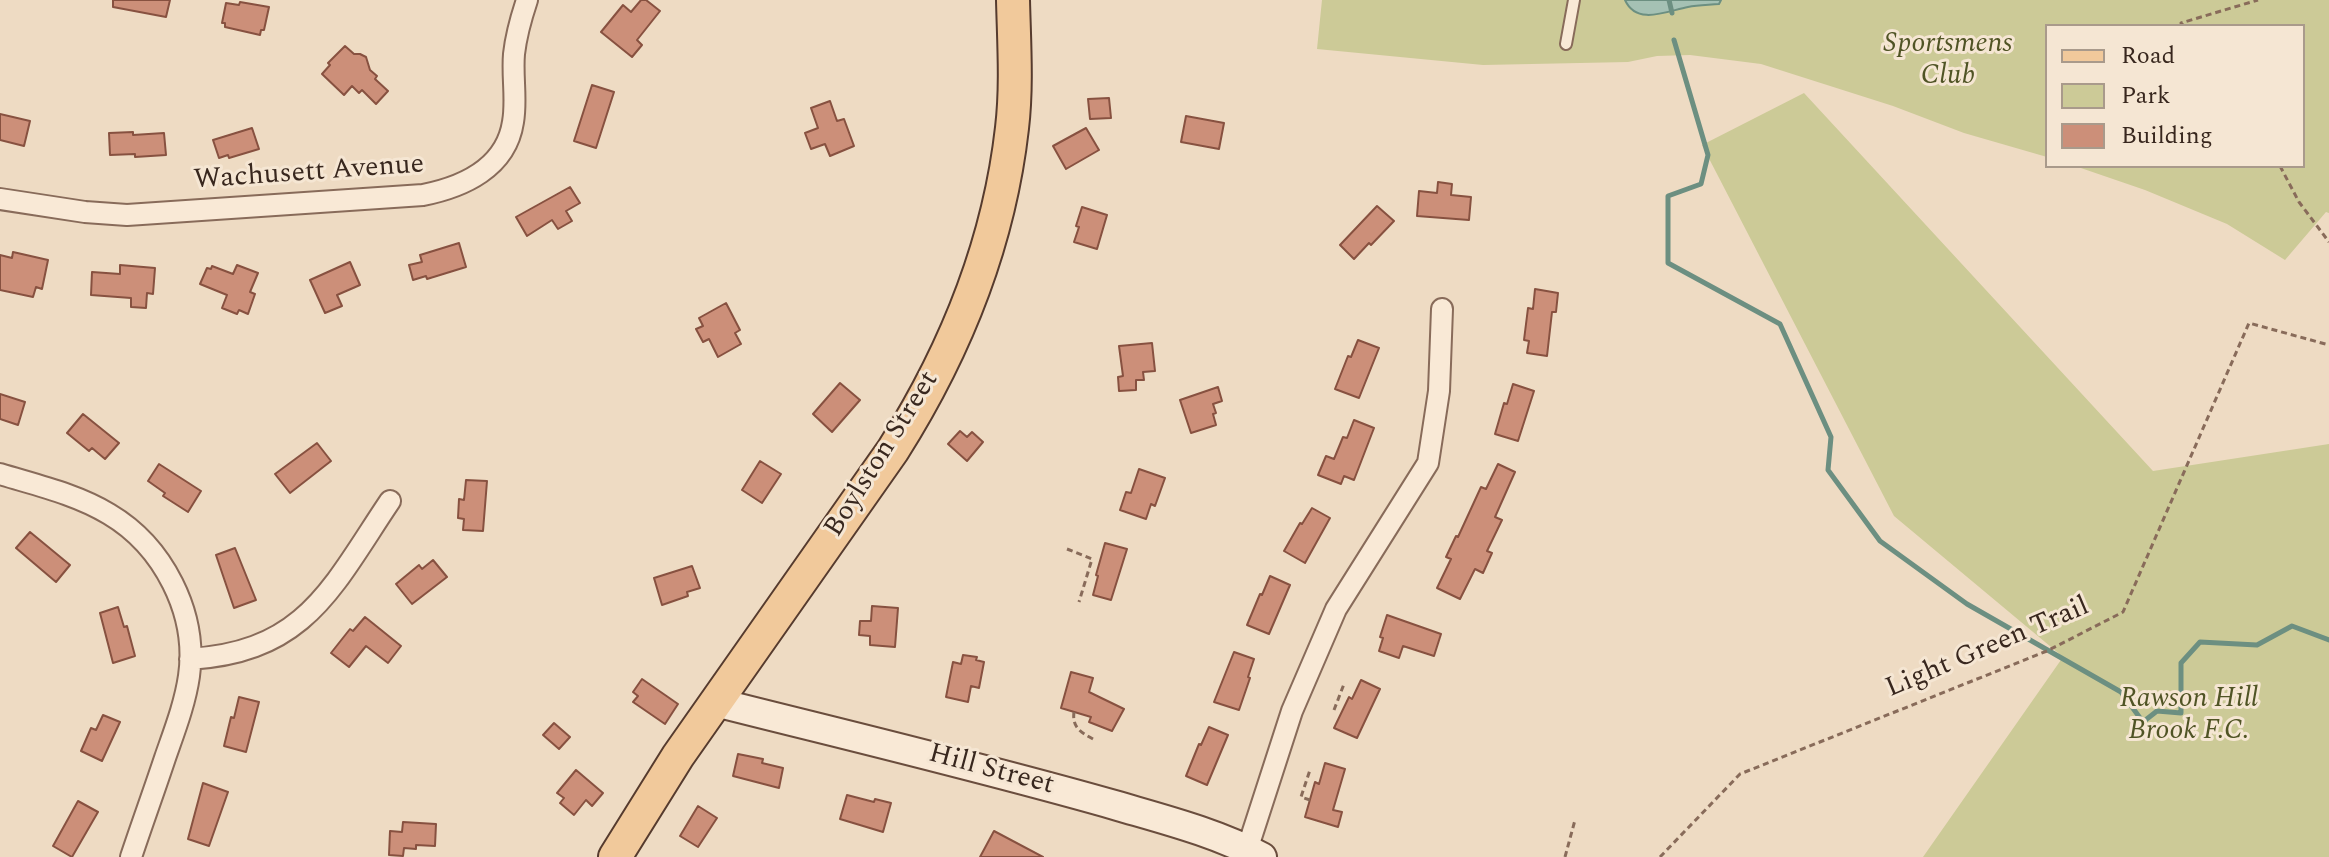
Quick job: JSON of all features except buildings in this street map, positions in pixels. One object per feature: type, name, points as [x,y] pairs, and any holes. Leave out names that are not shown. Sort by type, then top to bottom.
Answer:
[{"type":"main road","name":"Boylston Street","points":[[615,857],[715,702],[900,438],[927,392],[968,304],[993,232],[1011,138],[1013,0]]},
{"type":"street","name":"Wachusett Avenue","points":[[0,199],[127,215],[423,195],[451,190],[492,165],[507,142],[513,123],[514,54],[527,0]]},
{"type":"street","points":[[1254,853],[1292,711],[1336,609],[1428,463],[1439,391],[1442,309]]},
{"type":"street","points":[[0,474],[109,513],[136,535],[159,561],[176,591],[187,624],[190,659],[185,695],[131,857]]},
{"type":"street","points":[[190,659],[247,650],[301,622],[323,600],[390,501]]},
{"type":"street","name":"Hill Street","points":[[715,702],[937,756],[1096,799],[1153,815],[1254,853]]},
{"type":"lane","points":[[1566,44],[1574,0]]},
{"type":"path","points":[[2182,24],[2258,0]]},
{"type":"path","points":[[2281,168],[2299,202],[2329,242]]},
{"type":"path","name":"Light Green Trail","points":[[1660,857],[1740,774],[2047,651],[2123,612],[2249,323],[2329,345]]},
{"type":"path","points":[[1067,549],[1092,559],[1079,602]]},
{"type":"path","points":[[1334,710],[1344,684]]},
{"type":"path","points":[[1074,712],[1076,728],[1093,739]]},
{"type":"path","points":[[1310,770],[1301,797],[1310,800]]},
{"type":"path","points":[[1565,857],[1575,820]]},
{"type":"green space","name":"Sportsmens Club","points":[[1322,0],[2329,0],[2329,213],[2326,212],[2285,260],[2227,224],[2145,190],[2081,168],[2305,168],[2305,24],[2045,24],[2045,156],[1964,133],[1893,106],[1761,64],[1690,55],[1657,56],[1628,62],[1483,65],[1317,49]]},
{"type":"green space","name":"Rawson Hill Brook F.C.","points":[[1804,93],[2153,471],[2329,444],[2329,857],[1923,857],[2063,657],[1894,516],[1702,145]]},
{"type":"shaded area","points":[[1625,0],[1721,0],[1719,4],[1645,15],[1630,8]]},
{"type":"waterway","points":[[1669,0],[1672,13]]},
{"type":"waterway","points":[[1674,40],[1708,155],[1701,184],[1668,196],[1668,263],[1780,324],[1831,437],[1828,470],[1880,541],[1967,604],[2121,692],[2143,722],[2157,711],[2181,713],[2181,663],[2200,642],[2257,645],[2292,626],[2329,640]]}]
